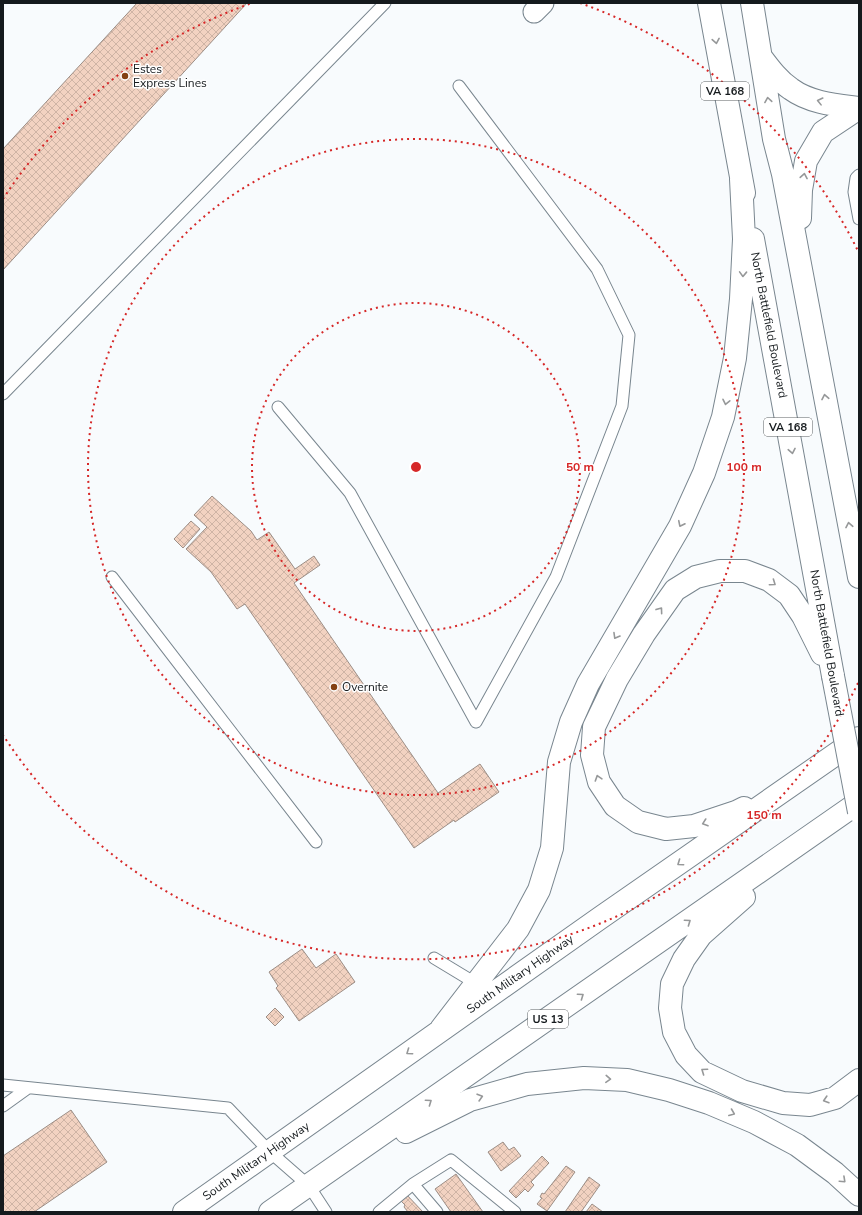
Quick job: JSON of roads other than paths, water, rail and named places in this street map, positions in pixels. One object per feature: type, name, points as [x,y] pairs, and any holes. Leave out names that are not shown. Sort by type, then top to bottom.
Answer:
[{"type":"main road","name":"North Battlefield Boulevard","points":[[709,3],[859,812]]},
{"type":"main road","name":"VA 168","points":[[752,3],[774,139],[783,174],[859,577]]},
{"type":"main road","points":[[760,57],[776,76],[791,89],[818,101],[859,108]]},
{"type":"main road","points":[[799,257],[801,190],[806,161],[823,132],[859,108]]},
{"type":"main road","points":[[441,1030],[518,929],[539,890],[552,848],[559,762],[570,722],[588,684],[680,526],[704,473],[723,417],[735,358],[742,299],[744,239],[742,179]]},
{"type":"main road","points":[[815,769],[736,812],[694,826],[666,829],[638,822],[615,806],[599,782],[592,755],[594,727],[617,679],[644,634],[675,590],[696,577],[720,571],[745,571],[769,580],[789,595],[803,616],[833,676]]},
{"type":"main road","name":"South Military Highway","points":[[184,1212],[441,1030],[859,738]]},
{"type":"main road","name":"US 13","points":[[270,1212],[859,802]]},
{"type":"main road","points":[[826,825],[700,935],[684,958],[672,984],[670,1008],[674,1032],[686,1055],[702,1072],[742,1091],[783,1103],[810,1105],[836,1098],[859,1080]]},
{"type":"main road","points":[[308,1186],[418,1125],[470,1100],[527,1084],[584,1078],[627,1080],[669,1090],[709,1103],[754,1122],[796,1145],[835,1173],[859,1195]]},
{"type":"lane","points":[[3,394],[385,3]]},
{"type":"lane","points":[[278,407],[350,493],[476,722],[556,577],[622,406],[629,335],[597,269],[459,86]]},
{"type":"lane","points":[[859,175],[856,178],[854,192],[859,219]]},
{"type":"lane","points":[[112,578],[316,842]]},
{"type":"lane","points":[[434,958],[477,984]]},
{"type":"lane","points":[[3,1085],[228,1108],[269,1151],[308,1186],[326,1212]]},
{"type":"lane","points":[[3,1106],[28,1088]]},
{"type":"lane","points":[[379,1212],[413,1184],[451,1160],[515,1212]]},
{"type":"lane","points":[[413,1184],[437,1212]]},
{"type":"place","name":"Estes Express Lines","points":[[125,76]]},
{"type":"place","name":"Overnite","points":[[334,687]]}]
